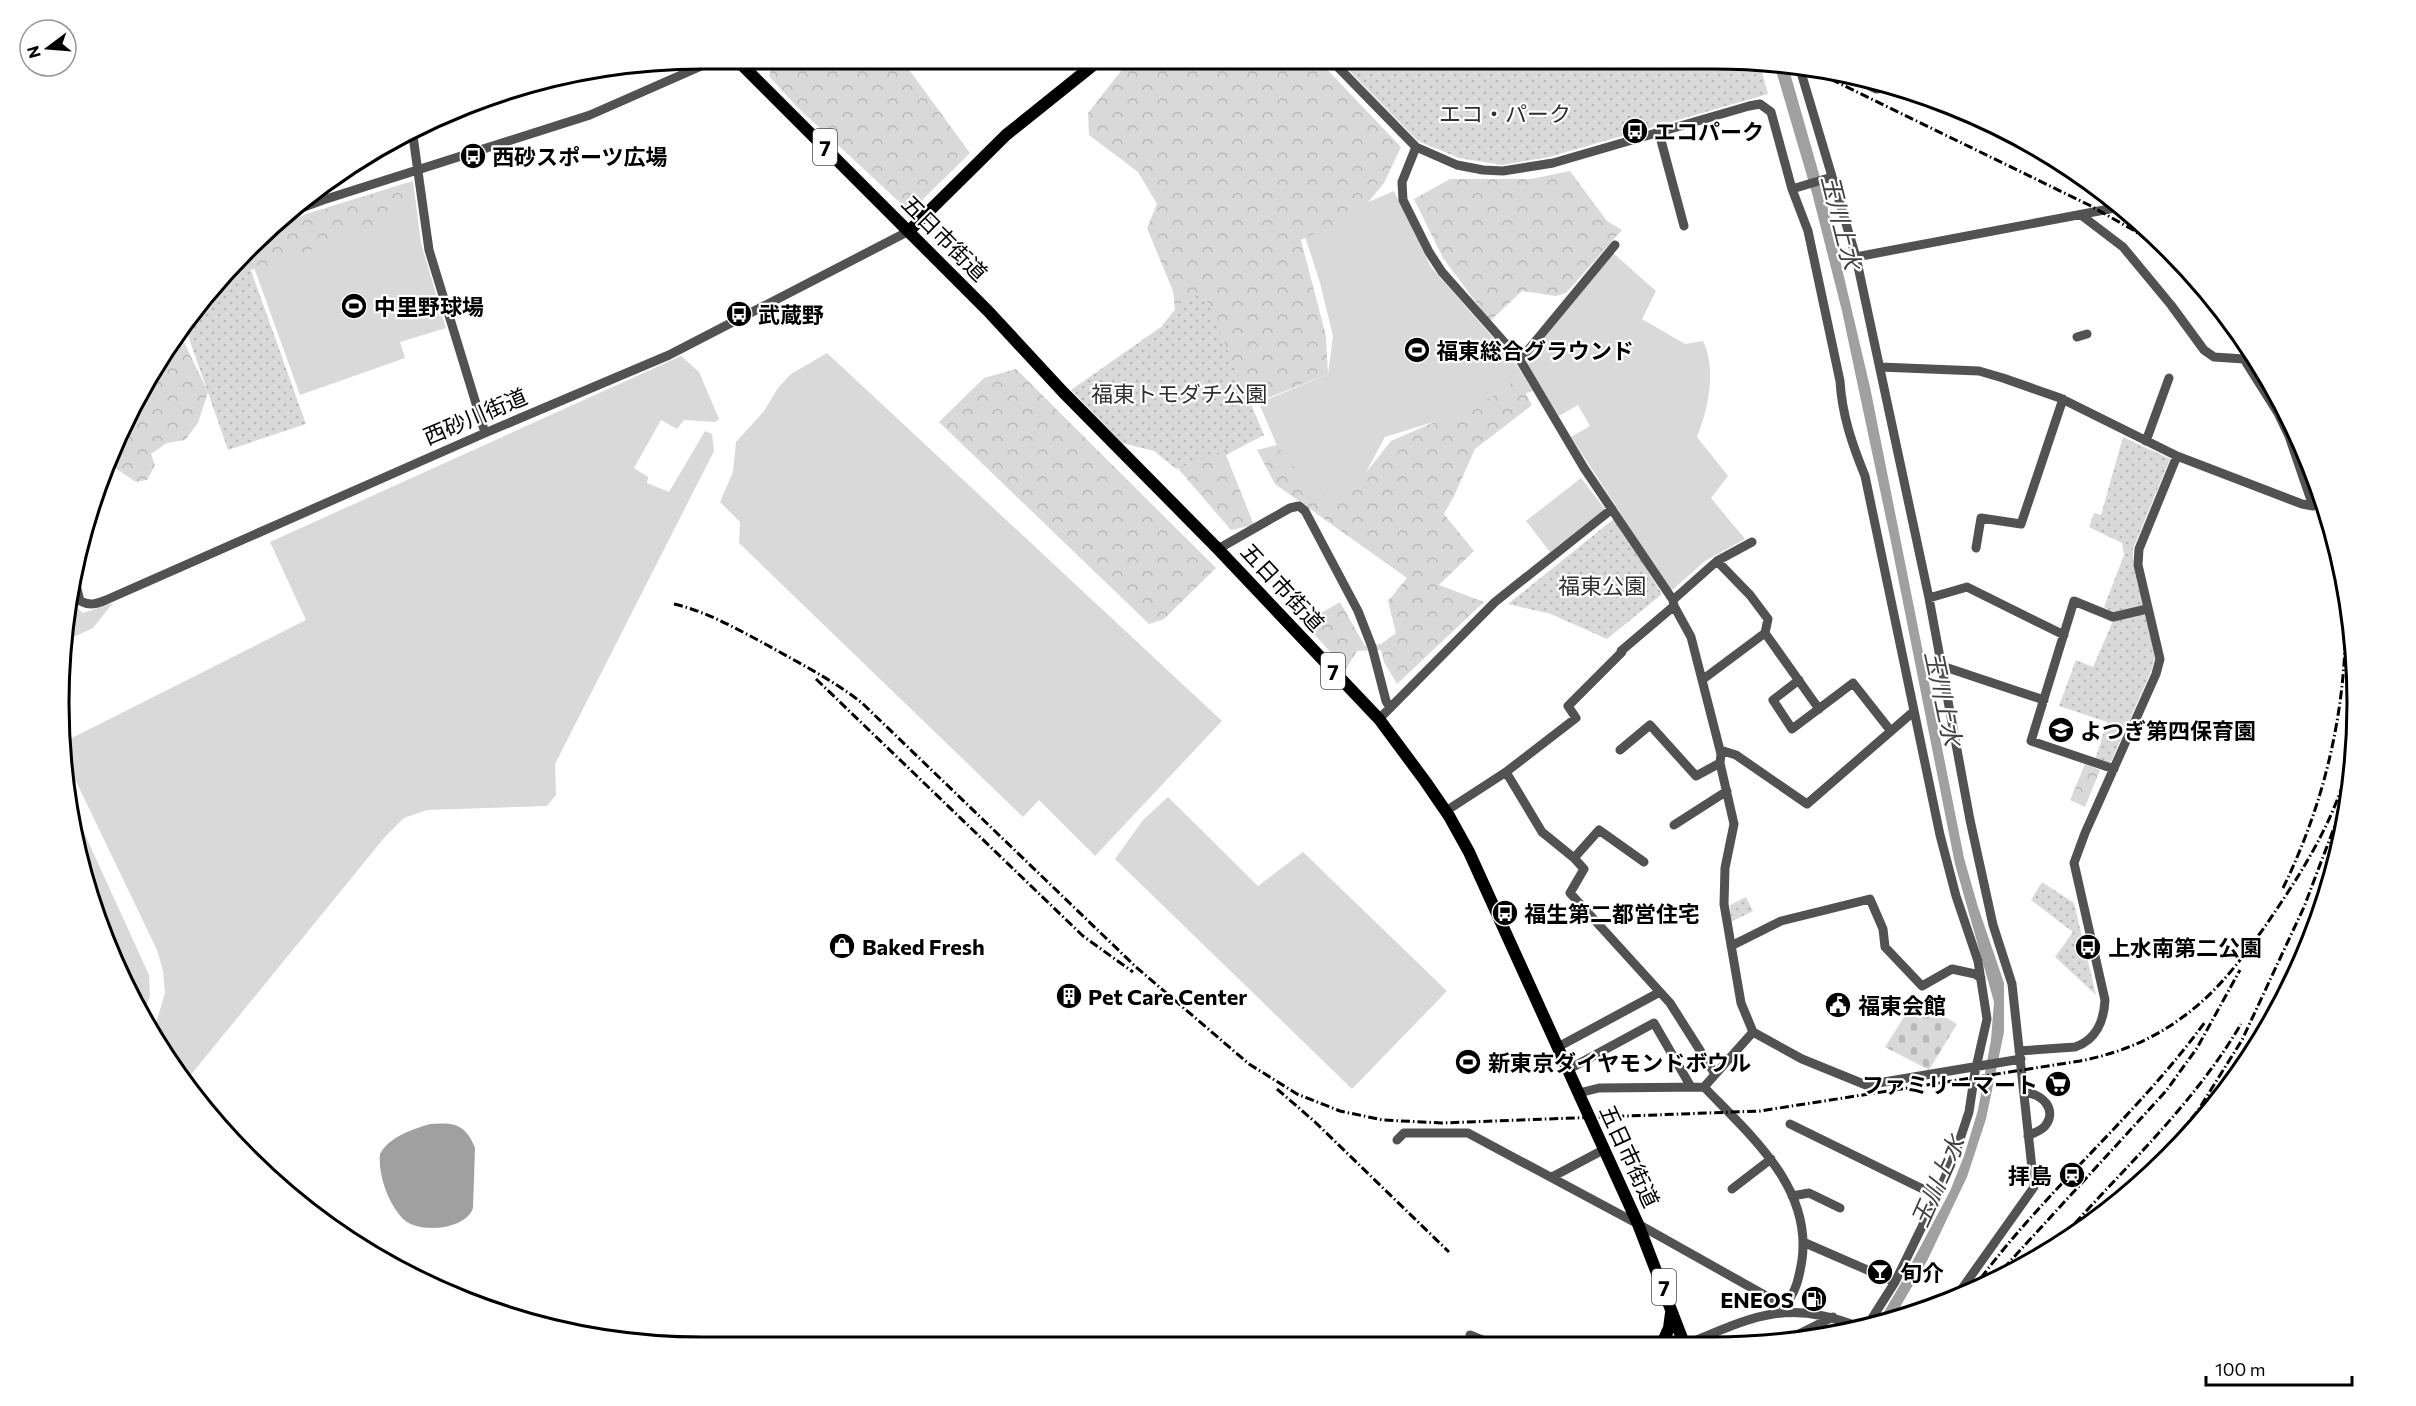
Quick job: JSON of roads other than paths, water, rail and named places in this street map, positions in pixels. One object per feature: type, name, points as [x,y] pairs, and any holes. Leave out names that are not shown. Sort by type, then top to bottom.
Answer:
[{"type":"main road","name":"五日市街道","points":[[746,69],[988,311],[1063,392],[1218,549],[1379,719],[1446,812],[1469,852],[1569,1070],[1602,1150],[1638,1224],[1681,1337]]},
{"type":"main road","points":[[909,231],[1006,135],[1088,69]]},
{"type":"main road","points":[[1665,1337],[1672,1318],[1671,1306]]},
{"type":"street","points":[[312,204],[590,115],[694,69]]},
{"type":"street","points":[[1339,69],[1416,147],[1457,165],[1503,171],[1553,163],[1760,104],[1771,112],[1811,245],[1840,381],[1841,403],[1850,439],[1865,476],[1940,835],[1981,978],[1987,1018],[1980,1065],[1969,1112],[1955,1154],[1895,1282],[1874,1316]]},
{"type":"street","points":[[1801,75],[1827,178],[1856,257],[1929,598],[1993,925],[2012,984],[2034,1187],[1964,1285]]},
{"type":"street","points":[[1659,133],[1684,226]]},
{"type":"street","points":[[413,139],[429,250],[485,433]]},
{"type":"street","points":[[1416,147],[1402,182],[1403,200],[1442,272],[1520,360],[1584,468],[1674,603],[1691,637],[1720,750],[1720,763],[1734,824],[1725,868],[1724,904],[1741,1003],[1753,1032],[1802,1059],[1866,1085],[1933,1075],[2008,1061],[2020,1055],[2075,1047],[2083,1045],[2095,1034],[2105,1015],[2105,1000],[2074,862],[2156,674],[2160,659],[2138,565],[2139,549],[2176,456]]},
{"type":"street","points":[[1795,188],[1827,178]]},
{"type":"street","points":[[1856,257],[2110,209]]},
{"type":"street","points":[[2081,215],[2123,247],[2138,263],[2204,350],[2214,357],[2244,359],[2268,397]]},
{"type":"street","name":"西砂川街道","points":[[79,593],[81,601],[95,605],[485,433],[669,355],[909,231]]},
{"type":"street","points":[[1520,360],[1615,245]]},
{"type":"street","points":[[2077,337],[2087,334]]},
{"type":"street","points":[[1880,367],[1979,371],[2063,399],[2176,456],[2302,504],[2313,506],[2292,445]]},
{"type":"street","points":[[2146,441],[2169,378]]},
{"type":"street","points":[[1976,548],[1981,518],[2021,524],[2063,399]]},
{"type":"street","points":[[1218,549],[1290,508],[1299,507],[1305,511],[1358,611],[1372,647],[1386,701],[1390,708]]},
{"type":"street","points":[[1379,719],[1495,602],[1612,509]]},
{"type":"street","points":[[1446,812],[1506,772],[1576,718],[1568,706],[1621,652],[1717,561],[1752,542]]},
{"type":"street","points":[[1702,680],[1765,633],[1768,619],[1750,595],[1717,561]]},
{"type":"street","points":[[1929,598],[1967,587],[2064,635]]},
{"type":"street","points":[[2114,769],[2031,741],[2074,601],[2113,617],[2147,609]]},
{"type":"street","points":[[1765,633],[1819,709]]},
{"type":"street","points":[[1942,666],[2044,700]]},
{"type":"street","points":[[1798,680],[1773,700],[1792,729],[1853,683],[1890,730]]},
{"type":"street","points":[[1720,750],[1736,755],[1807,804],[1913,712]]},
{"type":"street","points":[[1620,750],[1650,724],[1696,776],[1720,763]]},
{"type":"street","points":[[1506,772],[1542,832],[1584,869],[1570,893],[1670,1003],[1715,1074]]},
{"type":"street","points":[[1674,825],[1727,791]]},
{"type":"street","points":[[1574,858],[1599,830],[1644,862]]},
{"type":"street","points":[[1731,946],[1780,921],[1870,899],[1883,929],[1885,947],[1922,986],[1952,969],[1975,974],[1981,978]]},
{"type":"street","points":[[1558,1047],[1660,992]]},
{"type":"street","points":[[1569,1070],[1654,1023],[1691,1087]]},
{"type":"street","points":[[1704,1087],[1753,1032]]},
{"type":"street","points":[[1579,1093],[1599,1088],[1704,1087],[1771,1159],[1786,1181],[1792,1197],[1802,1230],[1803,1242],[1799,1280],[1787,1309]]},
{"type":"street","points":[[2025,1093],[2035,1093],[2044,1099],[2049,1111],[2047,1123],[2042,1129],[2028,1136]]},
{"type":"street","points":[[1790,1124],[1937,1196]]},
{"type":"street","points":[[1397,1140],[1404,1133],[1468,1133],[1638,1224],[1787,1309],[1833,1317],[1847,1322]]},
{"type":"street","points":[[1552,1178],[1602,1150]]},
{"type":"street","points":[[1732,1189],[1771,1159]]},
{"type":"street","points":[[1792,1197],[1809,1193],[1840,1208]]},
{"type":"street","points":[[1803,1242],[1895,1282]]},
{"type":"street","points":[[1706,1337],[1759,1316],[1787,1309]]},
{"type":"street","points":[[1807,1330],[1833,1317]]},
{"type":"street","points":[[1470,1335],[1475,1337]]},
{"type":"railway","points":[[1833,80],[2089,205],[2140,235]]},
{"type":"railway","points":[[674,604],[710,616],[745,633],[828,679],[862,703],[1136,967],[1249,1064],[1297,1094],[1340,1111],[1383,1120],[1442,1123],[1760,1111],[2107,1055],[2132,1046],[2169,1027],[2205,999],[2227,976],[2266,925],[2294,883],[2329,820],[2342,786]]},
{"type":"railway","points":[[2283,888],[2300,851],[2326,774],[2341,695],[2345,652]]},
{"type":"railway","points":[[816,679],[1083,936],[1133,972]]},
{"type":"railway","points":[[2185,1126],[2197,1112],[2242,1040],[2304,907],[2336,824]]},
{"type":"railway","points":[[2007,1264],[2166,1091],[2197,1048],[2240,970]]},
{"type":"railway","points":[[1982,1277],[2035,1213],[2151,1088],[2205,1022]]},
{"type":"railway","points":[[2076,1222],[2176,1113],[2200,1084],[2241,1024]]},
{"type":"railway","points":[[1277,1089],[1315,1122],[1449,1252]]},
{"type":"place","name":"エコパーク","points":[[1635,131]]},
{"type":"place","name":"西砂スポーツ広場","points":[[473,156]]},
{"type":"place","name":"中里野球場","points":[[354,306]]},
{"type":"place","name":"武蔵野","points":[[739,314]]},
{"type":"place","name":"福東総合グラウンド","points":[[1417,350]]},
{"type":"place","name":"よつぎ第四保育園","points":[[2061,730]]},
{"type":"place","name":"福生第二都営住宅","points":[[1505,913]]},
{"type":"place","name":"Baked Fresh","points":[[842,946]]},
{"type":"place","name":"上水南第二公園","points":[[2088,947]]},
{"type":"place","name":"Pet Care Center","points":[[1069,996]]},
{"type":"place","name":"福東会館","points":[[1838,1005]]},
{"type":"place","name":"新東京ダイヤモンドボウル","points":[[1468,1062]]},
{"type":"place","name":"ファミリーマート","points":[[2058,1084]]},
{"type":"place","name":"拝島","points":[[2072,1175]]},
{"type":"place","name":"旬介","points":[[1880,1272]]},
{"type":"place","name":"ENEOS","points":[[1814,1299]]},
{"type":"park label","name":"エコ・パーク","points":[[1505,113]]},
{"type":"park label","name":"福東トモダチ公園","points":[[1179,393]]},
{"type":"park label","name":"福東公園","points":[[1602,585]]},
{"type":"water label","name":"玉川上水","points":[[1842,222]]},
{"type":"water label","name":"玉川上水","points":[[1944,698]]},
{"type":"water label","name":"玉川上水","points":[[1937,1181]]}]
